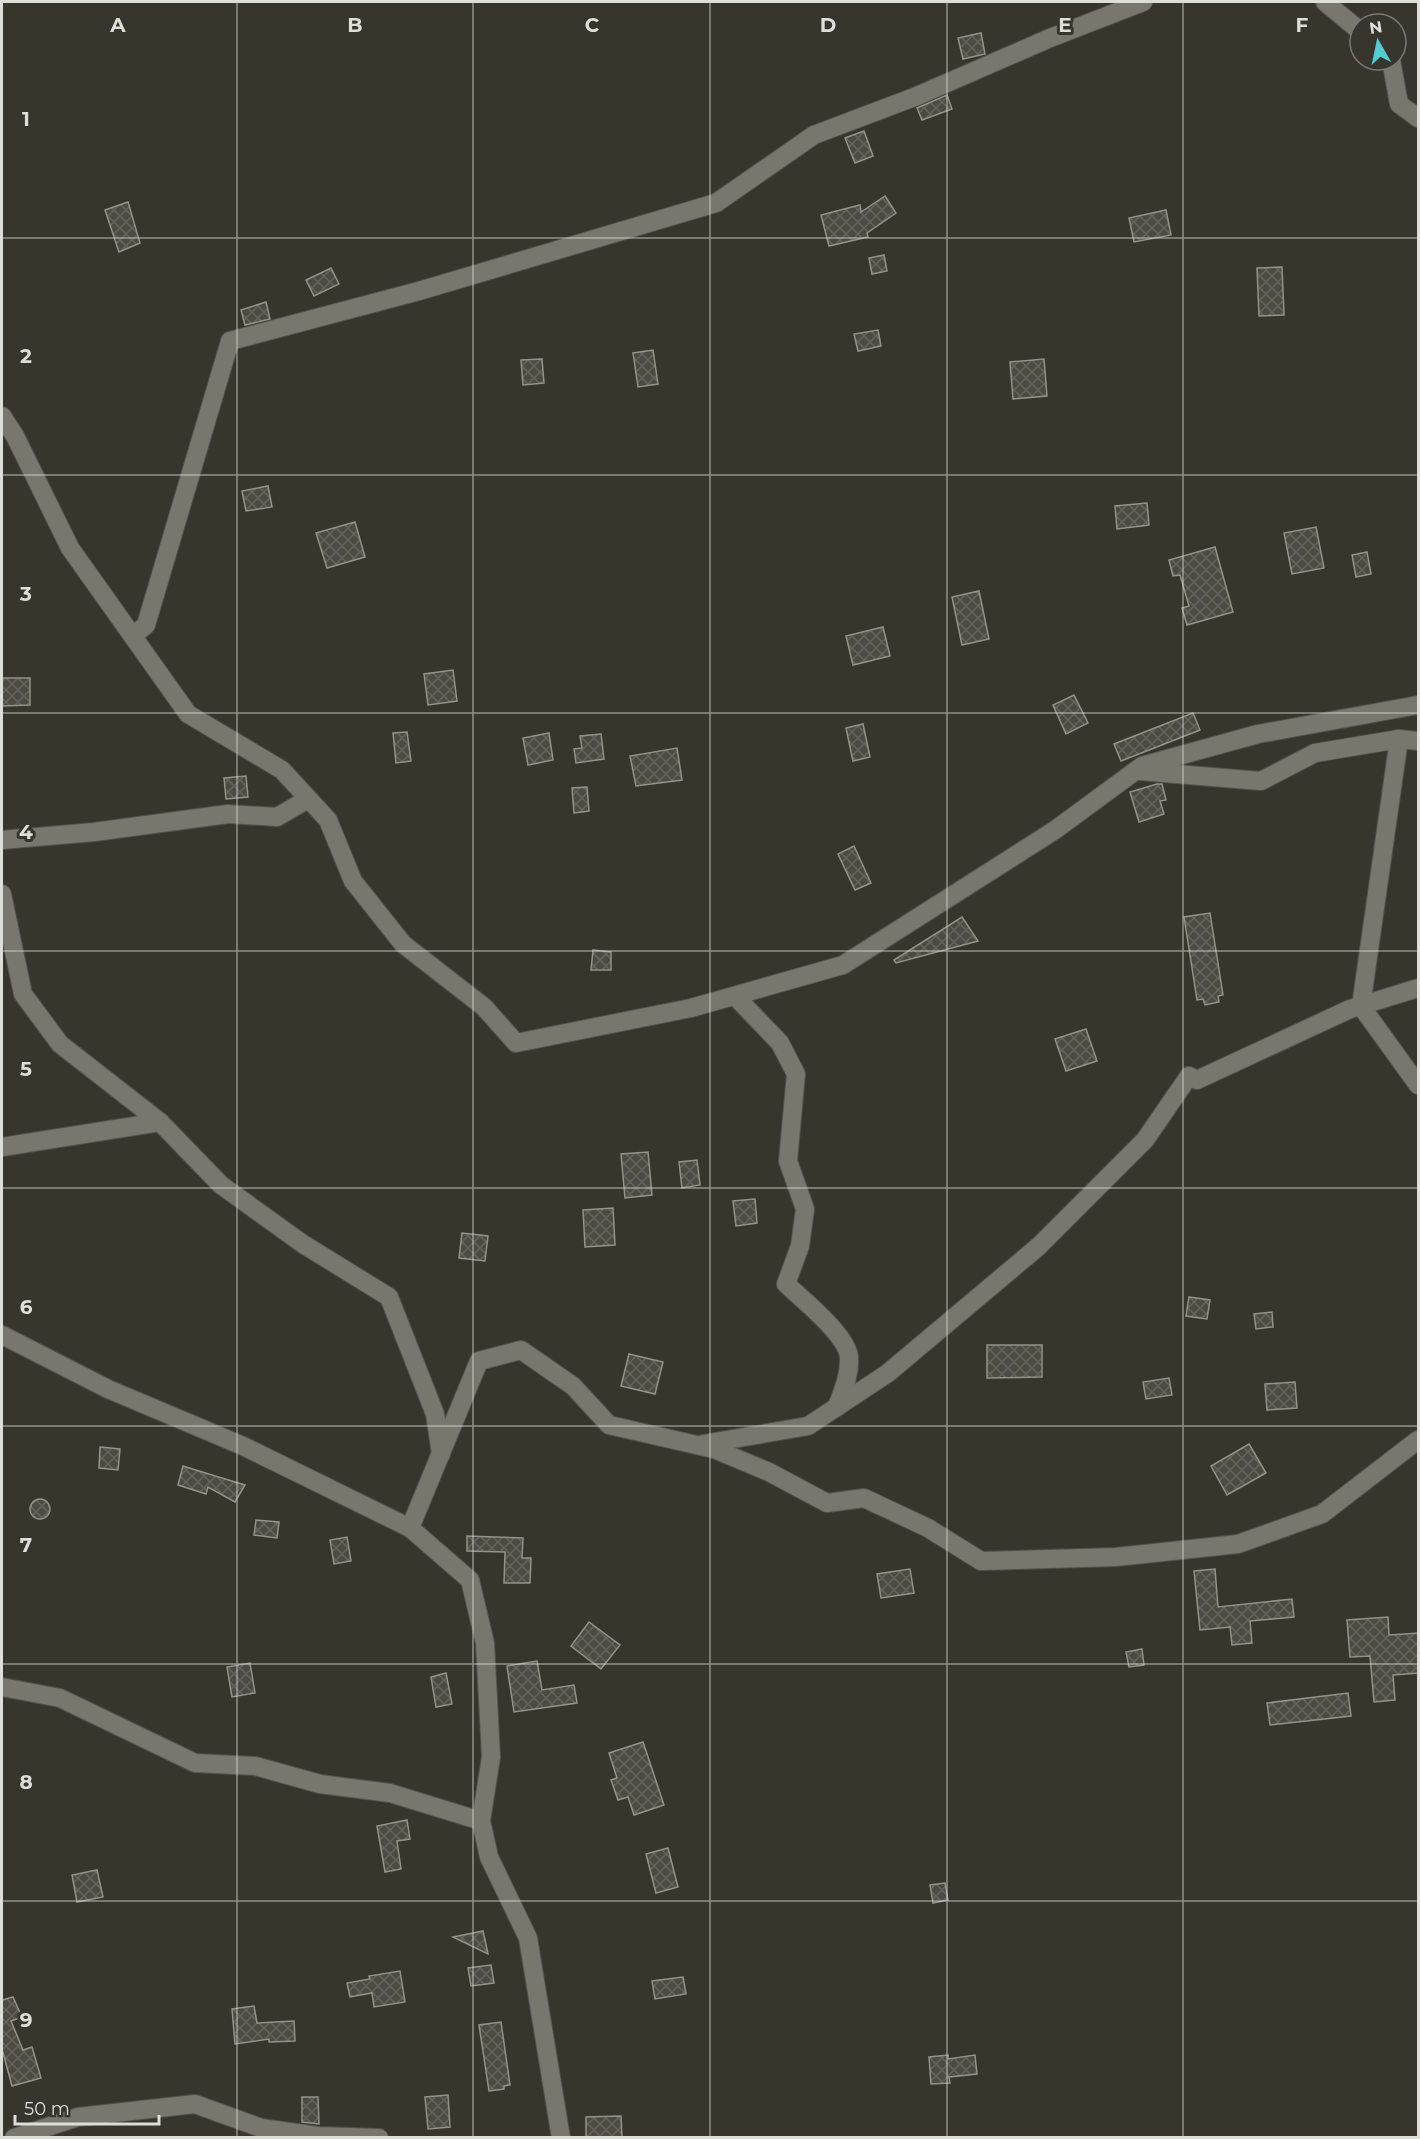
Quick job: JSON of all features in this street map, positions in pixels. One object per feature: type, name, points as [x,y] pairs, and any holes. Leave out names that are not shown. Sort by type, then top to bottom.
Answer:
[{"type":"street","points":[[133,636],[146,625],[230,341],[419,291],[716,203],[813,135],[917,96],[1050,38],[1143,2]]},
{"type":"street","points":[[1325,2],[1348,21]]},
{"type":"street","points":[[1393,72],[1399,104],[1419,118]]},
{"type":"street","points":[[2,416],[15,436],[70,548],[188,714],[282,770],[328,820],[353,881],[403,944],[484,1007],[516,1043],[691,1008],[843,964],[1055,830],[1142,766],[1258,735],[1419,705]]},
{"type":"street","points":[[1136,771],[1261,782],[1315,753],[1399,739],[1419,741]]},
{"type":"street","points":[[1399,739],[1361,1006],[1419,1085]]},
{"type":"street","points":[[2,840],[94,832],[228,814],[278,817],[308,799]]},
{"type":"street","points":[[2,894],[24,994],[60,1044],[160,1122],[222,1185],[303,1244],[389,1297],[435,1414],[441,1454]]},
{"type":"street","points":[[698,1445],[808,1426],[888,1373],[1039,1246],[1145,1140],[1189,1076],[1197,1080],[1361,1006],[1419,988]]},
{"type":"street","points":[[735,996],[780,1043],[796,1074],[788,1161],[805,1209],[800,1246],[786,1284],[826,1319],[849,1355],[845,1386],[837,1407]]},
{"type":"street","points":[[2,1147],[160,1122]]},
{"type":"street","points":[[2,1335],[108,1389],[243,1446],[410,1528],[470,1580],[485,1643],[491,1757],[481,1821],[489,1857],[528,1938],[561,2138]]},
{"type":"street","points":[[410,1528],[479,1361],[521,1350],[573,1386],[609,1425],[698,1445],[769,1472],[827,1503],[864,1498],[928,1528],[981,1561],[1116,1557],[1238,1544],[1322,1514],[1419,1440]]},
{"type":"street","points":[[2,1687],[60,1698],[195,1763],[255,1766],[320,1784],[390,1793],[481,1821]]},
{"type":"street","points":[[14,2138],[78,2117],[195,2104],[261,2128],[318,2136],[379,2138]]},
{"type":"building","points":[[981,33],[985,54],[963,59],[958,38]]},
{"type":"building","points":[[947,95],[952,109],[922,120],[917,108]]},
{"type":"building","points":[[864,131],[873,156],[855,163],[845,138]]},
{"type":"building","points":[[885,196],[896,213],[867,233],[868,237],[829,246],[821,215],[860,205],[861,212]]},
{"type":"building","points":[[128,202],[140,243],[119,252],[105,210]]},
{"type":"building","points":[[1166,210],[1171,235],[1134,242],[1129,218]]},
{"type":"building","points":[[884,255],[887,271],[872,274],[869,258]]},
{"type":"building","points":[[1282,267],[1284,315],[1259,316],[1257,268]]},
{"type":"building","points":[[331,268],[339,284],[314,296],[306,280]]},
{"type":"building","points":[[266,302],[270,319],[245,325],[241,310]]},
{"type":"building","points":[[878,330],[881,346],[858,351],[854,334]]},
{"type":"building","points":[[653,350],[658,384],[638,387],[633,353]]},
{"type":"building","points":[[542,359],[544,383],[523,385],[521,360]]},
{"type":"building","points":[[1044,359],[1047,396],[1013,399],[1010,362]]},
{"type":"building","points":[[268,486],[272,507],[246,511],[242,491]]},
{"type":"building","points":[[1147,503],[1149,525],[1117,529],[1115,506]]},
{"type":"building","points":[[355,522],[365,557],[327,568],[316,533]]},
{"type":"building","points":[[1316,527],[1324,568],[1292,574],[1284,533]]},
{"type":"building","points":[[1215,547],[1233,612],[1187,625],[1182,608],[1189,606],[1180,575],[1173,576],[1169,560]]},
{"type":"building","points":[[1367,552],[1371,574],[1356,577],[1352,555]]},
{"type":"building","points":[[979,591],[989,639],[962,645],[952,597]]},
{"type":"building","points":[[883,627],[890,656],[853,665],[846,636]]},
{"type":"building","points":[[453,670],[457,701],[428,705],[424,674]]},
{"type":"building","points":[[2,678],[30,678],[30,705],[2,706]]},
{"type":"building","points":[[1074,695],[1088,723],[1066,734],[1053,705]]},
{"type":"building","points":[[1193,713],[1200,730],[1121,761],[1114,744]]},
{"type":"building","points":[[863,724],[870,757],[853,761],[846,728]]},
{"type":"building","points":[[407,732],[411,761],[396,763],[393,733]]},
{"type":"building","points":[[549,733],[553,760],[528,765],[523,738]]},
{"type":"building","points":[[601,734],[604,759],[576,763],[574,749],[582,748],[580,736]]},
{"type":"building","points":[[677,748],[682,780],[636,786],[630,756]]},
{"type":"building","points":[[246,776],[248,797],[226,799],[224,778]]},
{"type":"building","points":[[1162,784],[1166,800],[1160,801],[1164,814],[1139,822],[1130,792]]},
{"type":"building","points":[[587,787],[589,811],[574,813],[572,788]]},
{"type":"building","points":[[854,846],[871,883],[855,890],[838,854]]},
{"type":"building","points":[[1210,913],[1223,995],[1218,996],[1219,1002],[1205,1005],[1203,999],[1197,1000],[1184,917]]},
{"type":"building","points":[[962,917],[978,941],[896,963],[894,960]]},
{"type":"building","points":[[593,950],[611,952],[611,970],[591,970]]},
{"type":"building","points":[[1086,1029],[1097,1061],[1066,1071],[1055,1039]]},
{"type":"building","points":[[648,1152],[652,1195],[625,1198],[621,1154]]},
{"type":"building","points":[[697,1160],[700,1185],[682,1188],[679,1162]]},
{"type":"building","points":[[755,1199],[757,1223],[736,1226],[733,1201]]},
{"type":"building","points":[[613,1208],[615,1245],[585,1247],[583,1210]]},
{"type":"building","points":[[462,1233],[488,1236],[485,1261],[459,1258]]},
{"type":"building","points":[[1189,1297],[1210,1300],[1207,1319],[1186,1316]]},
{"type":"building","points":[[1272,1312],[1273,1327],[1256,1329],[1254,1314]]},
{"type":"building","points":[[987,1345],[1042,1345],[1042,1377],[987,1378]]},
{"type":"building","points":[[629,1354],[663,1362],[655,1394],[621,1386]]},
{"type":"building","points":[[1169,1378],[1172,1395],[1146,1399],[1143,1382]]},
{"type":"building","points":[[1295,1382],[1297,1408],[1267,1410],[1265,1384]]},
{"type":"building","points":[[1249,1444],[1266,1473],[1227,1495],[1211,1466]]},
{"type":"building","points":[[100,1447],[120,1449],[118,1470],[99,1468]]},
{"type":"building","points":[[183,1466],[245,1485],[235,1502],[208,1487],[206,1494],[178,1485]]},
{"type":"building","points":[[40,1499],[47,1502],[50,1509],[47,1516],[40,1519],[33,1516],[30,1509],[33,1502]]},
{"type":"building","points":[[256,1520],[279,1522],[277,1538],[254,1535]]},
{"type":"building","points":[[467,1536],[523,1538],[522,1558],[531,1558],[530,1583],[504,1583],[505,1552],[467,1551]]},
{"type":"building","points":[[347,1537],[351,1561],[334,1564],[330,1540]]},
{"type":"building","points":[[910,1569],[914,1593],[881,1598],[877,1574]]},
{"type":"building","points":[[1215,1569],[1218,1607],[1292,1599],[1294,1617],[1250,1621],[1252,1643],[1232,1645],[1230,1627],[1200,1630],[1194,1571]]},
{"type":"building","points":[[1388,1617],[1389,1635],[1419,1633],[1419,1673],[1393,1675],[1395,1700],[1374,1702],[1370,1656],[1350,1657],[1347,1620]]},
{"type":"building","points":[[589,1622],[620,1645],[601,1669],[571,1646]]},
{"type":"building","points":[[1142,1649],[1144,1665],[1129,1667],[1126,1652]]},
{"type":"building","points":[[537,1661],[542,1690],[574,1685],[577,1703],[514,1712],[507,1666]]},
{"type":"building","points":[[250,1663],[255,1693],[232,1697],[227,1667]]},
{"type":"building","points":[[446,1673],[452,1704],[436,1707],[431,1677]]},
{"type":"building","points":[[1348,1693],[1351,1716],[1270,1725],[1267,1703]]},
{"type":"building","points":[[643,1742],[664,1805],[634,1815],[628,1797],[618,1800],[611,1780],[617,1778],[609,1753]]},
{"type":"building","points":[[407,1820],[410,1839],[397,1841],[401,1869],[385,1872],[377,1826]]},
{"type":"building","points":[[668,1848],[678,1887],[656,1893],[646,1854]]},
{"type":"building","points":[[97,1870],[103,1897],[77,1902],[72,1875]]},
{"type":"building","points":[[945,1883],[948,1900],[933,1903],[930,1885]]},
{"type":"building","points":[[483,1931],[488,1954],[453,1937]]},
{"type":"building","points":[[491,1965],[494,1983],[471,1986],[468,1968]]},
{"type":"building","points":[[400,1971],[405,2002],[374,2007],[372,1993],[350,1997],[347,1983],[370,1979],[369,1976]]},
{"type":"building","points":[[683,1977],[686,1994],[655,1999],[652,1981]]},
{"type":"building","points":[[13,1997],[22,2017],[11,2021],[23,2050],[32,2047],[41,2078],[12,2086],[2,2049],[2,2000]]},
{"type":"building","points":[[254,2006],[257,2023],[294,2021],[295,2041],[269,2042],[269,2039],[235,2044],[232,2009]]},
{"type":"building","points":[[501,2022],[510,2085],[504,2086],[504,2089],[489,2091],[479,2025]]},
{"type":"building","points":[[948,2055],[948,2059],[975,2055],[977,2074],[949,2077],[950,2083],[931,2084],[929,2057]]},
{"type":"building","points":[[448,2095],[450,2127],[428,2129],[425,2097]]},
{"type":"building","points":[[302,2097],[318,2097],[319,2124],[302,2122]]},
{"type":"building","points":[[621,2116],[622,2138],[586,2138],[586,2117]]}]
